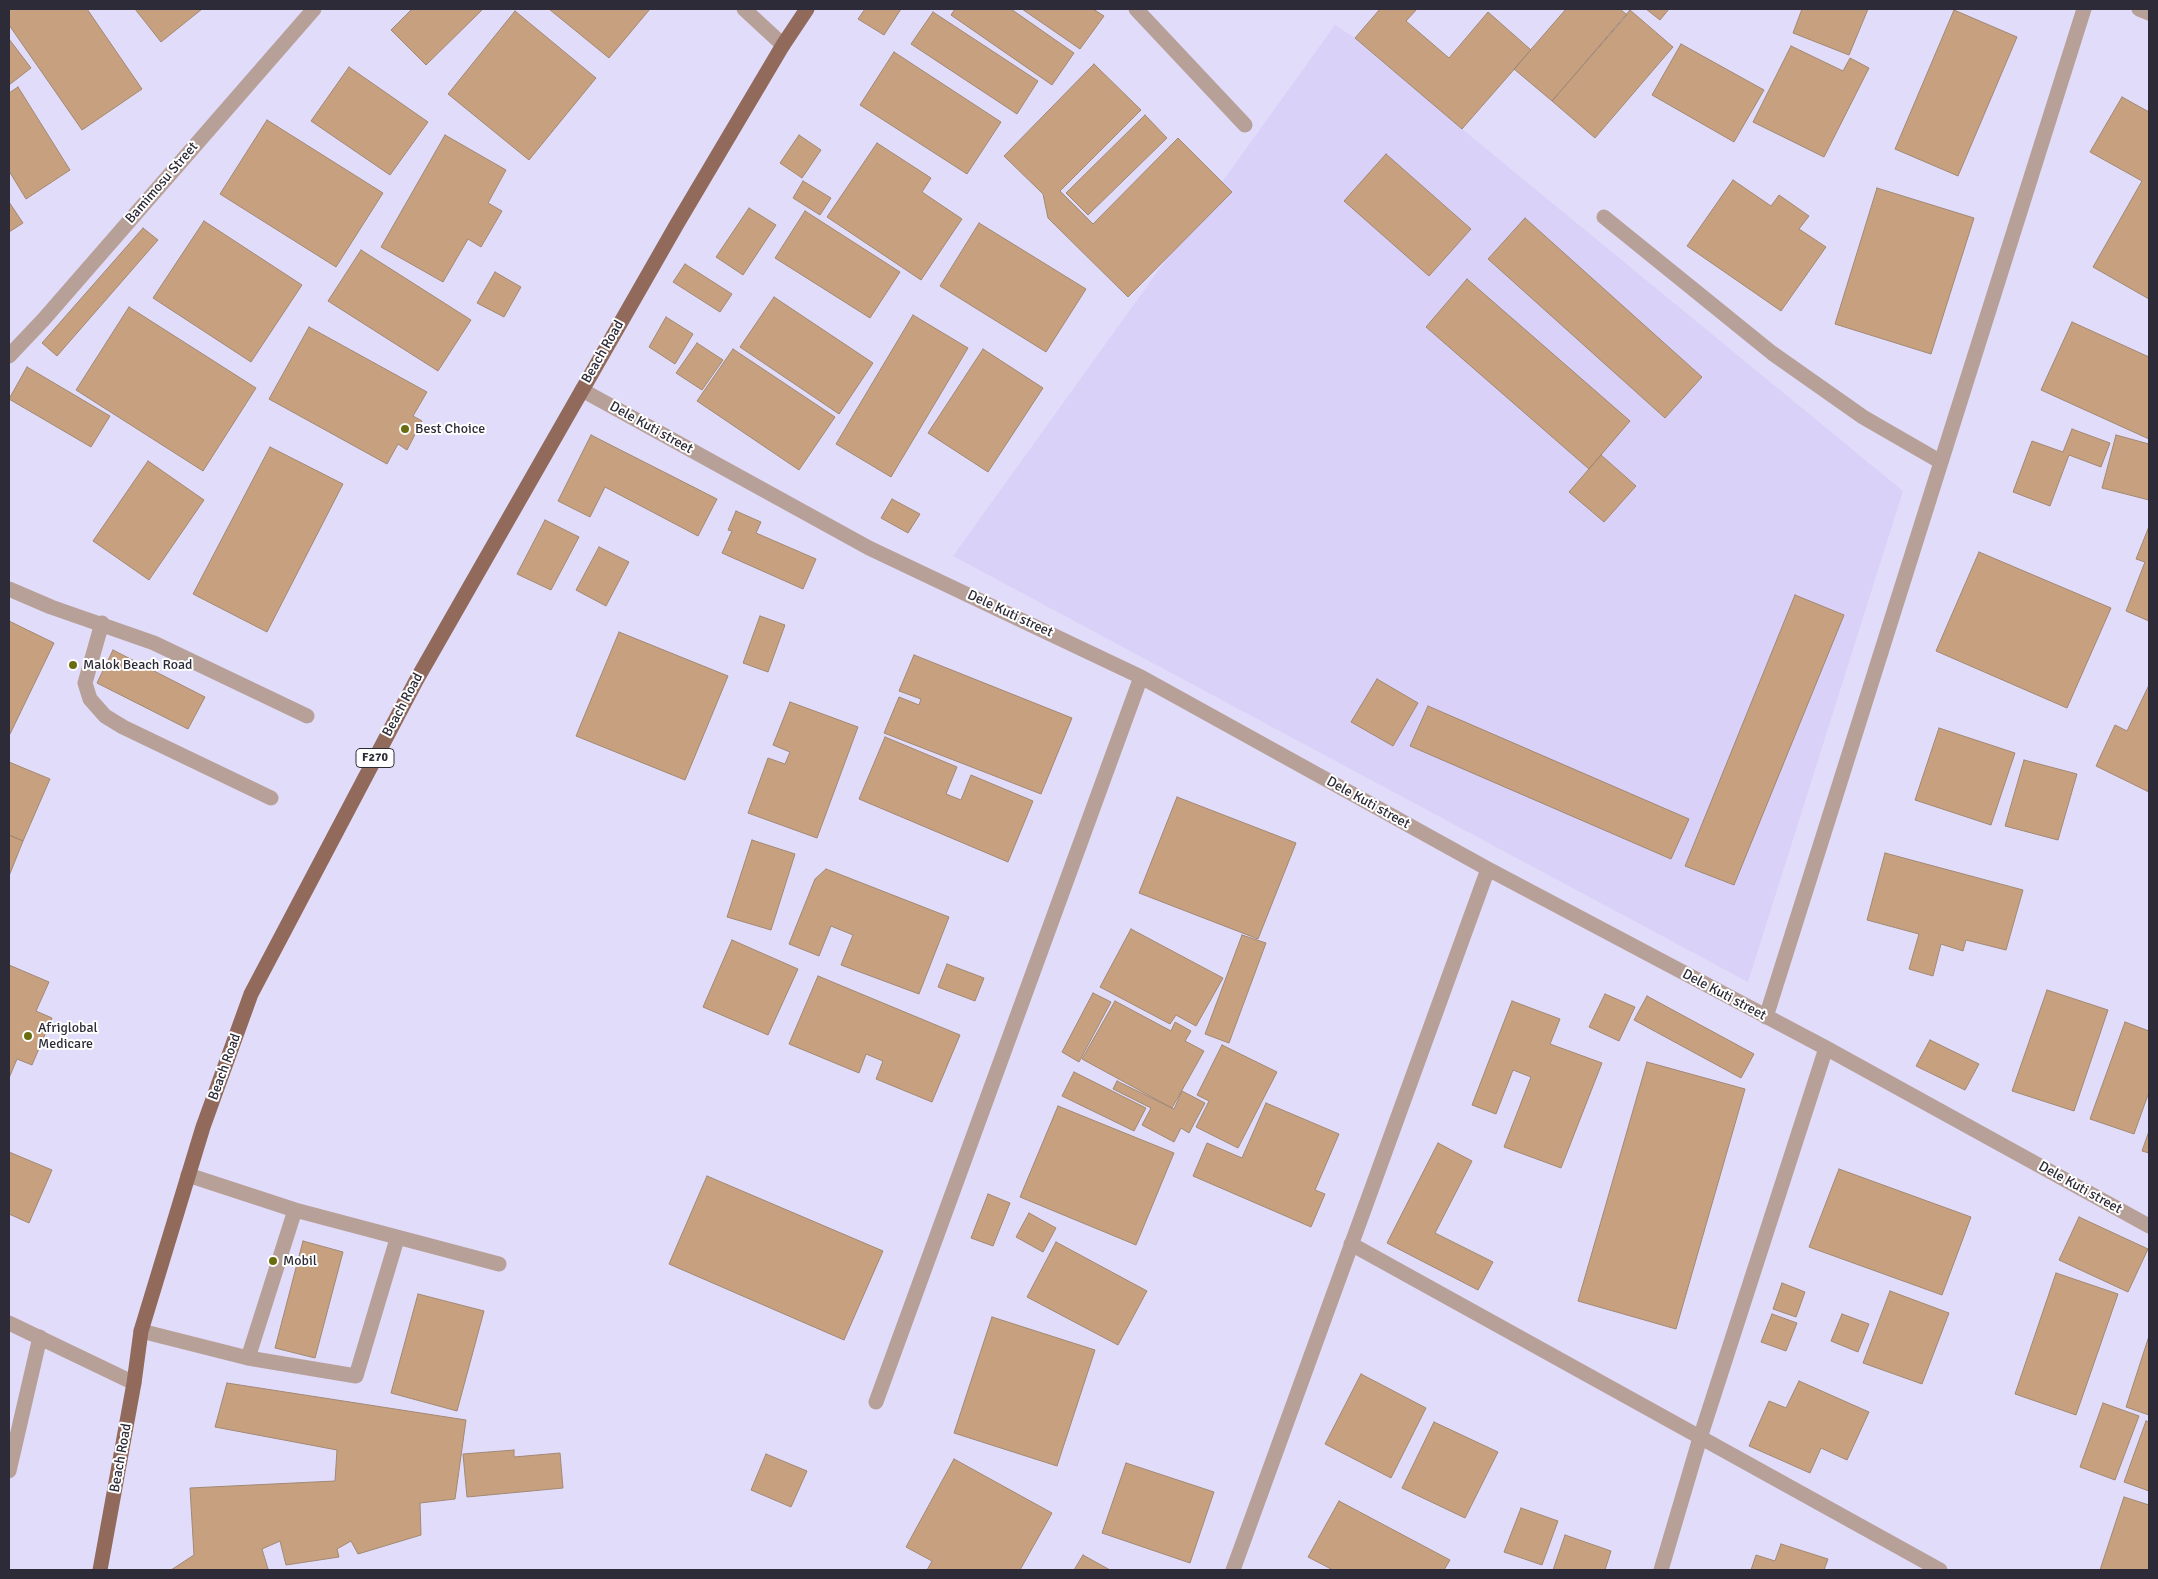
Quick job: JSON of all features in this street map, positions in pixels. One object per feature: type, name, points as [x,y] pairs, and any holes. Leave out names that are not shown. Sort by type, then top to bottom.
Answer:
[{"type":"main road","name":"Beach Road","points":[[100,1570],[142,1331],[203,1127],[251,994],[417,679],[582,390],[783,45],[807,9]]},
{"type":"street","name":"Bamimosu Street","points":[[9,356],[50,312],[314,9]]},
{"type":"street","points":[[744,9],[783,45]]},
{"type":"street","points":[[1136,9],[1245,124]]},
{"type":"street","points":[[1766,1017],[2084,9]]},
{"type":"street","points":[[2139,9],[2149,14]]},
{"type":"street","points":[[1604,217],[1772,353],[1863,417],[1941,462]]},
{"type":"street","name":"Dele Kuti street","points":[[582,390],[869,548],[1141,677],[1488,869],[1826,1048],[2149,1226]]},
{"type":"street","points":[[9,589],[52,607],[154,643],[307,716]]},
{"type":"street","points":[[102,624],[85,683],[90,699],[106,716],[122,727],[271,798]]},
{"type":"street","points":[[876,1402],[1141,677]]},
{"type":"street","points":[[1233,1570],[1488,869]]},
{"type":"street","points":[[1661,1570],[1700,1438],[1826,1048]]},
{"type":"street","points":[[188,1175],[294,1210],[397,1239],[499,1264]]},
{"type":"street","points":[[248,1358],[294,1210]]},
{"type":"street","points":[[142,1331],[248,1358],[356,1376],[397,1239]]},
{"type":"street","points":[[1351,1244],[1940,1570]]},
{"type":"street","points":[[9,1323],[134,1383]]},
{"type":"street","points":[[9,1471],[40,1337]]},
{"type":"shaded area","points":[[1335,25],[1355,38],[1462,129],[1903,491],[1748,982],[953,556]]},
{"type":"building","points":[[9,9],[87,9],[142,89],[82,130],[9,25]]},
{"type":"building","points":[[135,9],[202,9],[161,42]]},
{"type":"building","points":[[412,9],[483,9],[426,65],[391,30]]},
{"type":"building","points":[[549,9],[650,9],[609,58]]},
{"type":"building","points":[[865,9],[901,9],[884,35],[858,19]]},
{"type":"building","points":[[955,9],[1011,9],[1074,53],[1052,85],[951,15]]},
{"type":"building","points":[[1022,9],[1093,9],[1104,16],[1080,49]]},
{"type":"building","points":[[1380,9],[1417,9],[1406,21],[1449,58],[1488,12],[1531,50],[1462,129],[1355,38]]},
{"type":"building","points":[[1566,9],[1620,9],[1627,15],[1552,101],[1514,69]]},
{"type":"building","points":[[1646,9],[1669,9],[1660,20]]},
{"type":"building","points":[[1802,9],[1868,9],[1849,55],[1793,33]]},
{"type":"building","points":[[1630,10],[1673,47],[1595,138],[1552,101]]},
{"type":"building","points":[[1954,10],[2017,37],[1958,176],[1895,149]]},
{"type":"building","points":[[515,11],[596,78],[529,160],[448,94]]},
{"type":"building","points":[[933,12],[1038,81],[1017,114],[911,44]]},
{"type":"building","points":[[9,39],[31,68],[9,85]]},
{"type":"building","points":[[1681,44],[1764,90],[1734,142],[1652,95]]},
{"type":"building","points":[[1791,46],[1843,71],[1850,58],[1869,68],[1824,157],[1753,122]]},
{"type":"building","points":[[894,52],[1001,122],[967,174],[860,105]]},
{"type":"building","points":[[1094,64],[1141,110],[1060,191],[1093,224],[1178,138],[1232,192],[1128,297],[1048,218],[1043,194],[1004,156]]},
{"type":"building","points":[[349,67],[428,122],[390,175],[311,121]]},
{"type":"building","points":[[18,87],[70,170],[26,199],[9,171],[9,93]]},
{"type":"building","points":[[2122,97],[2149,112],[2149,299],[2093,267],[2142,181],[2090,152]]},
{"type":"building","points":[[1145,115],[1167,138],[1088,215],[1066,193]]},
{"type":"building","points":[[267,120],[383,193],[336,267],[220,194]]},
{"type":"building","points":[[445,135],[506,170],[488,203],[502,211],[481,247],[468,239],[443,282],[381,247]]},
{"type":"building","points":[[799,135],[821,150],[802,178],[780,163]]},
{"type":"building","points":[[877,143],[931,178],[922,192],[962,219],[921,280],[827,217]]},
{"type":"building","points":[[1386,154],[1471,229],[1429,276],[1344,201]]},
{"type":"building","points":[[1733,180],[1771,206],[1779,195],[1809,216],[1799,229],[1826,247],[1781,311],[1687,246]]},
{"type":"building","points":[[803,181],[831,198],[820,215],[793,198]]},
{"type":"building","points":[[1877,188],[1974,218],[1931,354],[1835,324]]},
{"type":"building","points":[[9,202],[23,223],[9,232]]},
{"type":"building","points":[[749,208],[776,225],[743,275],[716,257]]},
{"type":"building","points":[[805,211],[900,272],[870,318],[775,258]]},
{"type":"building","points":[[1525,218],[1702,377],[1665,418],[1488,259]]},
{"type":"building","points":[[204,221],[302,285],[251,362],[153,298]]},
{"type":"building","points":[[979,223],[1086,289],[1046,352],[940,286]]},
{"type":"building","points":[[143,228],[158,240],[57,356],[42,343]]},
{"type":"building","points":[[361,250],[471,320],[438,371],[328,301]]},
{"type":"building","points":[[685,264],[732,294],[720,312],[673,282]]},
{"type":"building","points":[[495,272],[521,287],[504,317],[477,303]]},
{"type":"building","points":[[1467,279],[1630,421],[1589,469],[1426,327]]},
{"type":"building","points":[[774,297],[873,363],[839,414],[740,347]]},
{"type":"building","points":[[129,307],[256,388],[203,471],[76,390]]},
{"type":"building","points":[[913,315],[968,348],[891,477],[836,444]]},
{"type":"building","points":[[666,317],[693,334],[675,364],[649,347]]},
{"type":"building","points":[[2072,322],[2149,357],[2149,439],[2041,390]]},
{"type":"building","points":[[309,327],[427,392],[413,416],[422,421],[407,450],[398,444],[387,464],[269,399]]},
{"type":"building","points":[[697,343],[723,360],[702,390],[676,373]]},
{"type":"building","points":[[733,349],[835,417],[799,470],[697,401]]},
{"type":"building","points":[[983,349],[1043,388],[988,472],[928,433]]},
{"type":"building","points":[[27,367],[110,416],[91,447],[9,399]]},
{"type":"building","points":[[2072,429],[2110,443],[2101,467],[2069,455],[2050,506],[2013,492],[2032,441],[2063,452]]},
{"type":"building","points":[[591,435],[717,499],[698,536],[605,487],[590,517],[558,501]]},
{"type":"building","points":[[2116,435],[2149,444],[2149,500],[2102,488]]},
{"type":"building","points":[[270,447],[343,484],[267,632],[193,594]]},
{"type":"building","points":[[1601,455],[1636,486],[1604,522],[1569,492]]},
{"type":"building","points":[[148,461],[204,500],[149,580],[93,541]]},
{"type":"building","points":[[892,499],[920,514],[908,533],[881,518]]},
{"type":"building","points":[[736,511],[761,522],[756,533],[816,559],[803,589],[722,553],[732,531],[728,530]]},
{"type":"building","points":[[545,520],[579,537],[551,590],[517,574]]},
{"type":"building","points":[[2148,529],[2149,621],[2126,611],[2145,562],[2136,559]]},
{"type":"building","points":[[599,547],[629,562],[606,606],[576,590]]},
{"type":"building","points":[[1979,552],[2111,608],[2067,708],[1936,651]]},
{"type":"building","points":[[1795,595],[1844,615],[1734,885],[1685,866]]},
{"type":"building","points":[[760,616],[785,625],[768,672],[743,663]]},
{"type":"building","points":[[9,621],[54,643],[10,734],[9,733]]},
{"type":"building","points":[[619,632],[728,676],[685,780],[576,736]]},
{"type":"building","points":[[113,650],[205,697],[188,729],[97,683]]},
{"type":"building","points":[[914,655],[1072,718],[1041,794],[884,733],[899,697],[919,705],[921,699],[899,691]]},
{"type":"building","points":[[1377,679],[1418,703],[1393,746],[1351,722]]},
{"type":"building","points":[[2149,685],[2149,792],[2096,766],[2115,725],[2127,731]]},
{"type":"building","points":[[790,702],[858,727],[817,838],[748,813],[768,758],[785,764],[790,752],[773,745]]},
{"type":"building","points":[[1428,706],[1689,819],[1671,859],[1410,746]]},
{"type":"building","points":[[1939,728],[2015,753],[1991,825],[1915,800]]},
{"type":"building","points":[[885,737],[957,767],[946,794],[961,800],[971,775],[1033,801],[1008,862],[859,799]]},
{"type":"building","points":[[2024,760],[2077,774],[2058,840],[2005,826]]},
{"type":"building","points":[[9,762],[50,779],[23,841],[9,835]]},
{"type":"building","points":[[1177,797],[1296,843],[1258,939],[1139,893]]},
{"type":"building","points":[[9,835],[23,841],[9,876]]},
{"type":"building","points":[[752,840],[795,854],[771,930],[727,917]]},
{"type":"building","points":[[1885,853],[2023,890],[2006,950],[1966,940],[1963,951],[1941,944],[1933,976],[1909,969],[1919,934],[1867,920]]},
{"type":"building","points":[[826,869],[949,917],[919,994],[841,965],[853,935],[831,926],[819,956],[789,944],[815,879]]},
{"type":"building","points":[[1131,929],[1223,978],[1196,1026],[1176,1015],[1170,1024],[1100,987]]},
{"type":"building","points":[[1242,935],[1266,943],[1229,1043],[1205,1034]]},
{"type":"building","points":[[732,940],[798,969],[768,1035],[703,1007]]},
{"type":"building","points":[[947,964],[984,978],[975,1001],[938,987]]},
{"type":"building","points":[[9,965],[49,982],[36,1011],[52,1018],[32,1065],[17,1059],[9,1078]]},
{"type":"building","points":[[818,976],[960,1035],[932,1102],[876,1079],[883,1061],[866,1054],[859,1073],[789,1044]]},
{"type":"building","points":[[2047,990],[2108,1010],[2074,1111],[2012,1091]]},
{"type":"building","points":[[1093,993],[1111,1002],[1079,1062],[1062,1052]]},
{"type":"building","points":[[1605,994],[1635,1007],[1619,1041],[1589,1027]]},
{"type":"building","points":[[1647,996],[1754,1054],[1741,1078],[1634,1020]]},
{"type":"building","points":[[1115,1001],[1171,1031],[1175,1022],[1191,1031],[1185,1041],[1204,1051],[1172,1108],[1082,1059]]},
{"type":"building","points":[[1512,1001],[1560,1019],[1550,1044],[1602,1063],[1561,1168],[1504,1147],[1531,1077],[1513,1070],[1496,1114],[1472,1105]]},
{"type":"building","points":[[2125,1022],[2149,1031],[2149,1092],[2134,1134],[2090,1119]]},
{"type":"building","points":[[1930,1040],[1979,1064],[1965,1090],[1916,1066]]},
{"type":"building","points":[[1222,1045],[1277,1072],[1238,1148],[1196,1127],[1209,1101],[1197,1095]]},
{"type":"building","points":[[1647,1062],[1745,1089],[1676,1329],[1578,1301]]},
{"type":"building","points":[[1074,1072],[1146,1108],[1134,1131],[1062,1096]]},
{"type":"building","points":[[1117,1081],[1174,1109],[1182,1091],[1205,1103],[1189,1133],[1181,1128],[1174,1142],[1142,1125],[1151,1108],[1113,1089]]},
{"type":"building","points":[[1266,1103],[1339,1134],[1315,1190],[1325,1194],[1311,1227],[1193,1176],[1207,1143],[1242,1158]]},
{"type":"building","points":[[1058,1106],[1174,1153],[1136,1245],[1020,1197]]},
{"type":"building","points":[[2149,1131],[2149,1153],[2142,1151]]},
{"type":"building","points":[[1438,1143],[1472,1161],[1435,1233],[1493,1262],[1478,1290],[1387,1243]]},
{"type":"building","points":[[9,1152],[52,1170],[29,1223],[9,1214]]},
{"type":"building","points":[[1839,1169],[1971,1217],[1942,1295],[1809,1247]]},
{"type":"building","points":[[707,1176],[883,1251],[844,1340],[669,1264]]},
{"type":"building","points":[[988,1194],[1010,1203],[993,1246],[971,1238]]},
{"type":"building","points":[[1029,1213],[1056,1228],[1043,1252],[1016,1237]]},
{"type":"building","points":[[2079,1217],[2148,1249],[2128,1292],[2059,1260]]},
{"type":"building","points":[[303,1241],[343,1252],[315,1358],[275,1348]]},
{"type":"building","points":[[1056,1242],[1147,1291],[1118,1345],[1027,1297]]},
{"type":"building","points":[[2056,1273],[2118,1294],[2076,1415],[2015,1394]]},
{"type":"building","points":[[1782,1283],[1805,1292],[1796,1317],[1773,1309]]},
{"type":"building","points":[[1890,1291],[1949,1313],[1922,1384],[1863,1363]]},
{"type":"building","points":[[418,1294],[484,1311],[457,1411],[391,1393]]},
{"type":"building","points":[[1772,1314],[1797,1323],[1786,1351],[1761,1342]]},
{"type":"building","points":[[1842,1314],[1869,1324],[1858,1352],[1831,1341]]},
{"type":"building","points":[[992,1317],[1095,1350],[1057,1466],[954,1433]]},
{"type":"building","points":[[2149,1336],[2149,1415],[2126,1407]]},
{"type":"building","points":[[1361,1374],[1426,1408],[1391,1478],[1325,1444]]},
{"type":"building","points":[[1799,1381],[1869,1412],[1847,1460],[1821,1448],[1810,1473],[1749,1446],[1769,1401],[1786,1408]]},
{"type":"building","points":[[227,1383],[466,1420],[455,1499],[420,1503],[421,1535],[358,1554],[351,1541],[337,1549],[339,1557],[286,1565],[280,1541],[262,1549],[268,1569],[265,1570],[171,1570],[194,1555],[190,1488],[335,1481],[337,1450],[215,1427]]},
{"type":"building","points":[[2103,1403],[2139,1416],[2115,1480],[2080,1467]]},
{"type":"building","points":[[2146,1421],[2149,1422],[2149,1491],[2124,1482]]},
{"type":"building","points":[[1434,1422],[1498,1452],[1465,1518],[1402,1488]]},
{"type":"building","points":[[514,1450],[514,1457],[560,1453],[563,1488],[467,1497],[463,1454]]},
{"type":"building","points":[[766,1454],[807,1471],[791,1507],[751,1490]]},
{"type":"building","points":[[954,1459],[1052,1513],[1020,1570],[927,1570],[932,1561],[906,1547]]},
{"type":"building","points":[[1126,1463],[1214,1492],[1190,1563],[1102,1533]]},
{"type":"building","points":[[2124,1497],[2149,1505],[2149,1570],[2100,1570]]},
{"type":"building","points":[[1339,1501],[1450,1560],[1444,1570],[1333,1570],[1308,1557]]},
{"type":"building","points":[[1521,1508],[1558,1521],[1542,1565],[1504,1552]]},
{"type":"building","points":[[1565,1535],[1611,1551],[1605,1570],[1553,1570]]},
{"type":"building","points":[[1781,1544],[1828,1559],[1824,1570],[1751,1570],[1756,1555],[1775,1561]]},
{"type":"building","points":[[1083,1555],[1110,1570],[1074,1570]]},
{"type":"place","name":"Best Choice","points":[[405,429]]},
{"type":"place","name":"Malok Beach Road","points":[[73,665]]},
{"type":"place","name":"Afriglobal Medicare","points":[[28,1036]]},
{"type":"place","name":"Mobil","points":[[273,1261]]}]
